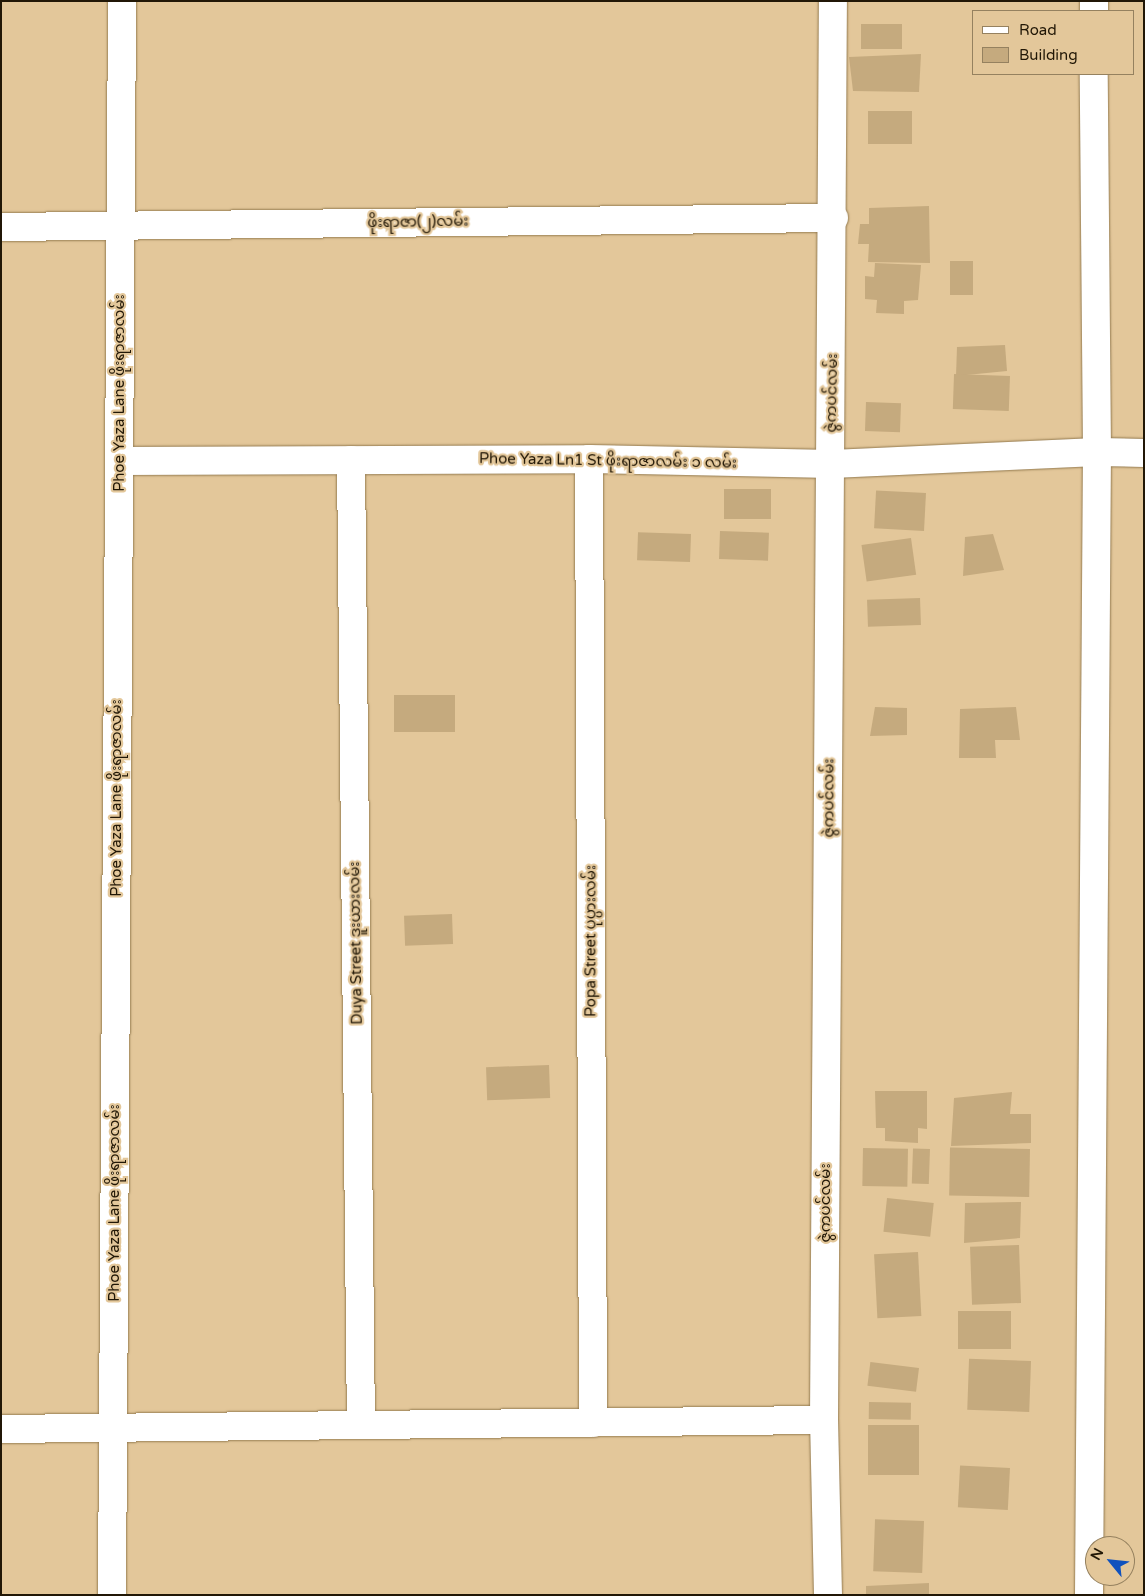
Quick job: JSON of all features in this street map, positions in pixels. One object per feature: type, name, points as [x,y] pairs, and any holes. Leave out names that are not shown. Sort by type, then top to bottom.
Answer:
[{"type":"street","name":"Phoe Yaza Lane ဖိုးရာဇာလမ်း","points":[[112,1595],[122,1]]},
{"type":"street","name":"ဇွဲကပင်လမ်း","points":[[828,1595],[824,1420],[834,218],[833,1]]},
{"type":"street","points":[[1089,1595],[1097,452],[1094,75]]},
{"type":"street","name":"ဖိုးရာဇာ(၂)လမ်း","points":[[1,226],[834,218]]},
{"type":"street","name":"Phoe Yaza Ln1 St ဖိုးရာဇာလမ်း ၁ လမ်း","points":[[119,461],[588,459],[832,464],[1097,452],[1144,453]]},
{"type":"street","name":"Popa Street ပုပ္ပားလမ်း","points":[[588,459],[593,1423]]},
{"type":"street","name":"Duya Street ဒူးယားလမ်း","points":[[351,460],[361,1426]]},
{"type":"street","points":[[1,1429],[824,1420]]},
{"type":"building","points":[[861,24],[902,24],[902,49],[861,49]]},
{"type":"building","points":[[921,54],[919,92],[853,91],[849,57]]},
{"type":"building","points":[[868,111],[912,111],[912,144],[868,144]]},
{"type":"building","points":[[929,206],[930,263],[868,262],[869,244],[858,244],[860,224],[869,224],[869,208]]},
{"type":"building","points":[[950,261],[973,261],[973,295],[950,295]]},
{"type":"building","points":[[875,263],[921,265],[918,300],[904,301],[904,314],[876,313],[877,300],[865,299],[865,276],[874,277]]},
{"type":"building","points":[[1005,345],[1007,371],[956,376],[957,347]]},
{"type":"building","points":[[954,374],[1010,376],[1009,411],[953,409]]},
{"type":"building","points":[[866,402],[901,403],[900,432],[865,431]]},
{"type":"building","points":[[724,489],[771,489],[771,519],[724,519]]},
{"type":"building","points":[[876,490],[926,493],[924,531],[874,528]]},
{"type":"building","points":[[720,531],[769,533],[768,561],[719,559]]},
{"type":"building","points":[[638,532],[691,534],[690,562],[637,560]]},
{"type":"building","points":[[993,534],[1004,570],[963,576],[965,537]]},
{"type":"building","points":[[911,538],[916,575],[867,582],[861,545]]},
{"type":"building","points":[[920,598],[921,625],[868,627],[867,600]]},
{"type":"building","points":[[394,695],[455,695],[455,732],[394,732]]},
{"type":"building","points":[[875,707],[907,708],[907,735],[870,736]]},
{"type":"building","points":[[1016,707],[1020,740],[995,740],[996,758],[959,758],[960,709]]},
{"type":"building","points":[[452,914],[453,944],[405,946],[404,916]]},
{"type":"building","points":[[549,1065],[550,1098],[487,1100],[486,1067]]},
{"type":"building","points":[[875,1091],[927,1091],[927,1129],[918,1128],[918,1143],[885,1141],[885,1128],[876,1128]]},
{"type":"building","points":[[1012,1092],[1010,1114],[1031,1114],[1031,1143],[951,1146],[954,1098]]},
{"type":"building","points":[[863,1148],[908,1149],[907,1187],[862,1186]]},
{"type":"building","points":[[913,1148],[930,1149],[929,1184],[912,1183]]},
{"type":"building","points":[[950,1148],[1030,1149],[1029,1197],[949,1196]]},
{"type":"building","points":[[887,1198],[934,1203],[930,1237],[883,1232]]},
{"type":"building","points":[[1021,1202],[1020,1238],[964,1243],[965,1203]]},
{"type":"building","points":[[1019,1245],[1021,1303],[972,1305],[970,1247]]},
{"type":"building","points":[[918,1252],[921,1316],[877,1318],[874,1254]]},
{"type":"building","points":[[958,1311],[1011,1311],[1011,1349],[958,1349]]},
{"type":"building","points":[[969,1359],[1031,1361],[1029,1412],[967,1410]]},
{"type":"building","points":[[870,1362],[919,1368],[916,1392],[867,1386]]},
{"type":"building","points":[[869,1402],[911,1403],[911,1420],[869,1419]]},
{"type":"building","points":[[868,1425],[919,1425],[919,1475],[868,1475]]},
{"type":"building","points":[[960,1465],[1010,1468],[1008,1510],[958,1507]]},
{"type":"building","points":[[875,1519],[924,1521],[922,1573],[873,1571]]},
{"type":"building","points":[[929,1583],[929,1595],[866,1595],[866,1586]]}]
